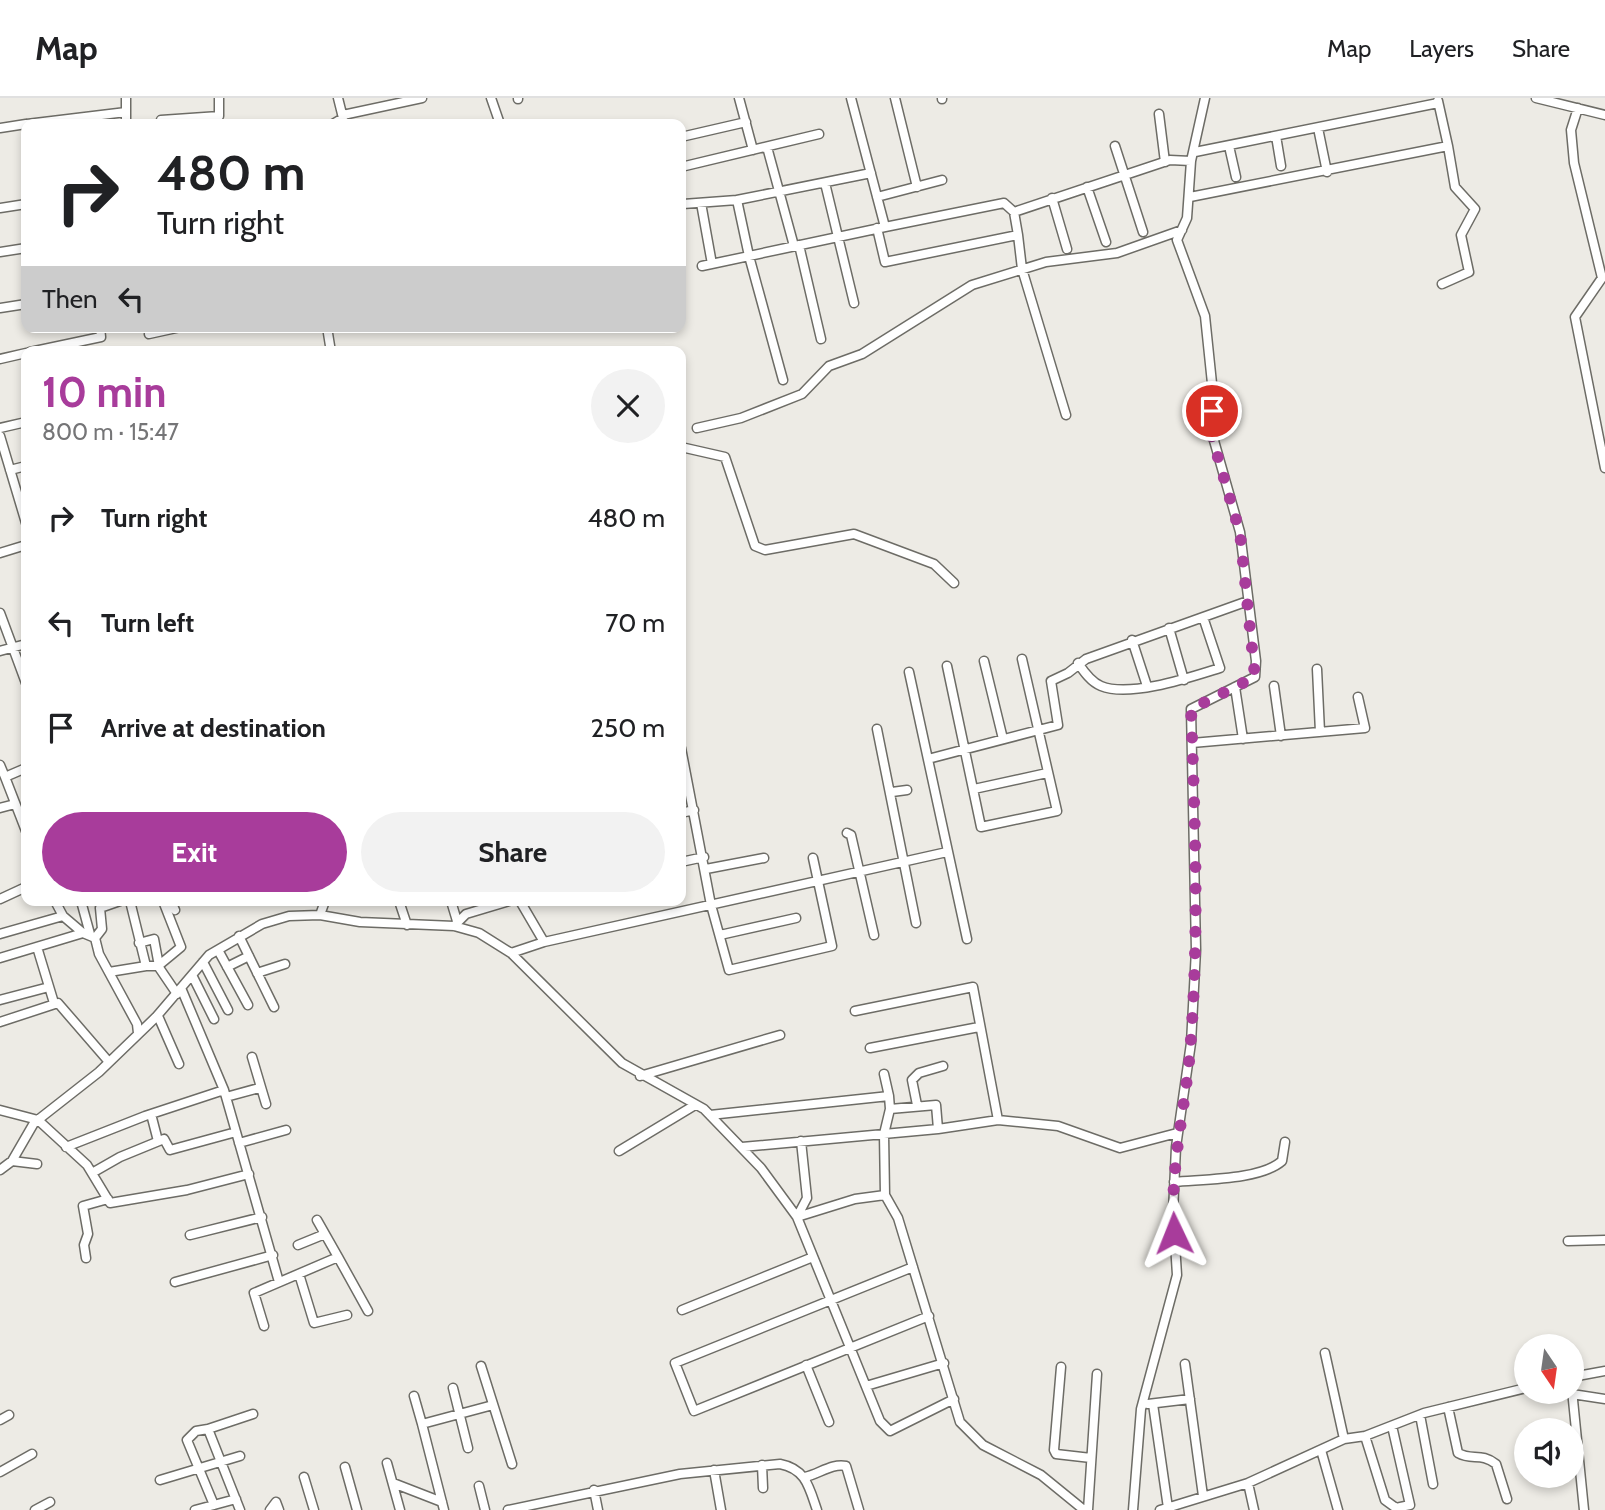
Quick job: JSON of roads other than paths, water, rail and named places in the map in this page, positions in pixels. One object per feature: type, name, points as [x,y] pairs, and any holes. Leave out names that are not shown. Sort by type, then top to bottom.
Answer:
[{"type":"street","points":[[126,98],[126,119]]},
{"type":"street","points":[[176,119],[219,116],[219,98]]},
{"type":"street","points":[[338,98],[343,115]]},
{"type":"street","points":[[339,119],[343,115],[422,98]]},
{"type":"street","points":[[491,98],[498,119]]},
{"type":"street","points":[[739,98],[753,150]]},
{"type":"street","points":[[851,98],[877,197],[885,262],[1018,235]]},
{"type":"street","points":[[895,98],[917,187]]},
{"type":"street","points":[[1133,1510],[1142,1405],[1177,1275],[1174,1182],[1177,1133],[1191,1042],[1196,950],[1191,709],[1255,677],[1240,533],[1210,430],[1213,393],[1205,316],[1177,240],[1188,218],[1194,157],[1205,98]]},
{"type":"street","points":[[1536,98],[1605,115]]},
{"type":"street","points":[[1014,212],[1124,173],[1166,162],[1438,101],[1455,187],[1475,209],[1461,235],[1469,272],[1442,284]]},
{"type":"street","points":[[1578,108],[1571,130],[1574,163],[1602,278],[1575,317],[1605,468]]},
{"type":"street","points":[[68,119],[126,112]]},
{"type":"street","points":[[1159,114],[1166,162]]},
{"type":"street","points":[[686,136],[746,122]]},
{"type":"street","points":[[0,128],[21,125]]},
{"type":"street","points":[[1318,128],[1327,172]]},
{"type":"street","points":[[686,166],[819,134]]},
{"type":"street","points":[[1276,136],[1281,166]]},
{"type":"street","points":[[1115,146],[1143,232]]},
{"type":"street","points":[[1229,146],[1236,177]]},
{"type":"street","points":[[1190,197],[1448,146]]},
{"type":"street","points":[[767,147],[821,338]]},
{"type":"street","points":[[686,204],[737,200],[871,173]]},
{"type":"street","points":[[877,197],[942,180]]},
{"type":"street","points":[[825,183],[854,303]]},
{"type":"street","points":[[1087,187],[1106,242]]},
{"type":"street","points":[[1052,198],[1067,249]]},
{"type":"street","points":[[737,200],[749,256],[783,380]]},
{"type":"street","points":[[701,203],[712,264]]},
{"type":"street","points":[[702,266],[1004,203],[1014,212],[1022,268],[1066,415]]},
{"type":"street","points":[[0,208],[21,205]]},
{"type":"street","points":[[697,428],[741,418],[802,394],[829,366],[862,354],[972,285],[1022,268],[1117,253],[1182,230]]},
{"type":"street","points":[[0,252],[21,249]]},
{"type":"street","points":[[0,308],[21,305]]},
{"type":"street","points":[[56,346],[102,337],[101,333]]},
{"type":"street","points":[[149,334],[154,333]]},
{"type":"street","points":[[80,341],[81,346]]},
{"type":"street","points":[[0,359],[21,354]]},
{"type":"street","points":[[0,428],[21,423]]},
{"type":"street","points":[[0,436],[21,506]]},
{"type":"street","points":[[686,448],[724,457],[755,546],[765,550],[854,534],[934,564],[954,583]]},
{"type":"street","points":[[10,470],[21,467]]},
{"type":"street","points":[[0,553],[21,547]]},
{"type":"street","points":[[928,758],[1058,725],[1051,681],[1068,673],[1078,663],[1132,640],[1248,601]]},
{"type":"street","points":[[0,613],[21,670]]},
{"type":"street","points":[[1078,663],[1100,686],[1114,689],[1184,680],[1220,668],[1203,617]]},
{"type":"street","points":[[1169,628],[1184,680]]},
{"type":"street","points":[[1132,640],[1147,686]]},
{"type":"street","points":[[0,651],[21,646]]},
{"type":"street","points":[[947,666],[981,828],[1031,819],[1057,810],[1022,659]]},
{"type":"street","points":[[984,661],[1003,739]]},
{"type":"street","points":[[1317,669],[1320,732]]},
{"type":"street","points":[[909,672],[967,939]]},
{"type":"street","points":[[1274,686],[1281,736]]},
{"type":"street","points":[[1235,687],[1243,739]]},
{"type":"street","points":[[1192,743],[1365,728],[1358,697]]},
{"type":"street","points":[[877,729],[892,792],[916,923]]},
{"type":"street","points":[[0,765],[21,819]]},
{"type":"street","points":[[3,775],[21,770]]},
{"type":"street","points":[[686,772],[711,905],[729,970],[832,946],[813,858]]},
{"type":"street","points":[[974,789],[1047,773]]},
{"type":"street","points":[[0,793],[9,788]]},
{"type":"street","points":[[892,792],[907,790]]},
{"type":"street","points":[[1,807],[15,804]]},
{"type":"street","points":[[686,812],[694,810]]},
{"type":"street","points":[[847,833],[851,835],[874,935]]},
{"type":"street","points":[[511,953],[544,942],[947,852]]},
{"type":"street","points":[[686,861],[704,857]]},
{"type":"street","points":[[706,869],[764,858]]},
{"type":"street","points":[[0,899],[21,889]]},
{"type":"street","points":[[58,906],[63,916],[89,935]]},
{"type":"street","points":[[83,906],[89,935],[137,1024],[138,1033]]},
{"type":"street","points":[[0,958],[89,935],[102,929],[100,908],[106,906]]},
{"type":"street","points":[[131,906],[146,966]]},
{"type":"street","points":[[109,972],[158,966],[181,947],[165,906]]},
{"type":"street","points":[[320,915],[323,906]]},
{"type":"street","points":[[401,906],[407,925]]},
{"type":"street","points":[[452,906],[455,923]]},
{"type":"street","points":[[455,923],[466,914],[492,906]]},
{"type":"street","points":[[523,906],[544,942]]},
{"type":"street","points":[[0,1170],[12,1161],[38,1120],[109,1062],[158,1016],[203,962],[239,936],[275,920],[320,915],[407,925],[455,923],[479,933],[511,953],[622,1063],[710,1115],[742,1146],[797,1217],[880,1421],[890,1431],[954,1399]]},
{"type":"street","points":[[0,934],[63,916]]},
{"type":"street","points":[[720,935],[796,918]]},
{"type":"street","points":[[239,936],[274,1007]]},
{"type":"street","points":[[139,943],[155,939],[158,966],[179,991],[207,1043],[225,1093],[279,1282]]},
{"type":"street","points":[[37,947],[54,1003]]},
{"type":"street","points":[[218,950],[248,1005]]},
{"type":"street","points":[[227,967],[249,957]]},
{"type":"street","points":[[203,962],[228,1010]]},
{"type":"street","points":[[257,973],[285,964]]},
{"type":"street","points":[[192,975],[214,1019]]},
{"type":"street","points":[[0,1000],[49,987]]},
{"type":"street","points":[[855,1011],[973,987],[998,1120]]},
{"type":"street","points":[[0,1022],[58,1003],[68,1011],[109,1062]]},
{"type":"street","points":[[158,1016],[179,1064]]},
{"type":"street","points":[[870,1048],[979,1027]]},
{"type":"street","points":[[640,1076],[780,1035]]},
{"type":"street","points":[[252,1057],[259,1088],[266,1104]]},
{"type":"street","points":[[916,1105],[912,1080],[919,1073],[943,1066]]},
{"type":"street","points":[[884,1074],[890,1109],[884,1134],[885,1195],[898,1218],[960,1422],[982,1445],[1041,1475],[1086,1510]]},
{"type":"street","points":[[66,1147],[151,1114],[225,1093],[259,1088]]},
{"type":"street","points":[[710,1115],[889,1097]]},
{"type":"street","points":[[619,1151],[695,1105]]},
{"type":"street","points":[[890,1109],[936,1105],[938,1129]]},
{"type":"street","points":[[0,1110],[38,1120],[92,1173],[110,1203],[187,1190],[249,1174]]},
{"type":"street","points":[[151,1114],[158,1141]]},
{"type":"street","points":[[742,1146],[938,1129],[998,1120],[1058,1126],[1120,1148],[1177,1133]]},
{"type":"street","points":[[239,1143],[286,1130]]},
{"type":"street","points":[[92,1173],[164,1139],[170,1150],[236,1132]]},
{"type":"street","points":[[797,1217],[807,1198],[801,1141]]},
{"type":"street","points":[[1174,1182],[1252,1175],[1275,1167],[1282,1161],[1285,1142]]},
{"type":"street","points":[[12,1161],[37,1164]]},
{"type":"street","points":[[797,1217],[855,1199],[885,1195]]},
{"type":"street","points":[[86,1258],[84,1245],[88,1234],[83,1206],[108,1199]]},
{"type":"street","points":[[190,1235],[262,1217]]},
{"type":"street","points":[[317,1220],[368,1311]]},
{"type":"street","points":[[298,1245],[325,1234]]},
{"type":"street","points":[[1568,1241],[1605,1240]]},
{"type":"street","points":[[175,1283],[273,1255]]},
{"type":"street","points":[[264,1326],[254,1293],[338,1257]]},
{"type":"street","points":[[682,1310],[813,1257]]},
{"type":"street","points":[[913,1267],[676,1363],[694,1412],[929,1316]]},
{"type":"street","points":[[299,1274],[314,1322],[347,1315]]},
{"type":"street","points":[[1325,1353],[1344,1439]]},
{"type":"street","points":[[866,1386],[944,1363]]},
{"type":"street","points":[[1185,1364],[1203,1496]]},
{"type":"street","points":[[806,1365],[829,1422]]},
{"type":"street","points":[[481,1366],[512,1464]]},
{"type":"street","points":[[1061,1367],[1054,1450],[1056,1454],[1090,1458]]},
{"type":"street","points":[[1584,1375],[1605,1371]]},
{"type":"street","points":[[1086,1510],[1097,1374]]},
{"type":"street","points":[[453,1388],[468,1448]]},
{"type":"street","points":[[1153,1404],[1164,1509],[1248,1483],[1293,1460],[1344,1439],[1365,1436],[1448,1407],[1514,1391]]},
{"type":"street","points":[[1584,1395],[1605,1399]]},
{"type":"street","points":[[414,1396],[443,1506]]},
{"type":"street","points":[[1142,1405],[1190,1399]]},
{"type":"street","points":[[1573,1404],[1584,1510]]},
{"type":"street","points":[[422,1424],[493,1405]]},
{"type":"street","points":[[1448,1407],[1458,1453],[1464,1456],[1483,1455],[1496,1464],[1507,1500]]},
{"type":"street","points":[[215,1505],[187,1440],[196,1431],[253,1414]]},
{"type":"street","points":[[0,1420],[9,1415]]},
{"type":"street","points":[[1420,1416],[1433,1484]]},
{"type":"street","points":[[1365,1436],[1385,1500],[1396,1508],[1410,1505],[1392,1426]]},
{"type":"street","points":[[208,1429],[240,1510]]},
{"type":"street","points":[[1321,1450],[1338,1510]]},
{"type":"street","points":[[0,1472],[32,1454]]},
{"type":"street","points":[[160,1480],[240,1456]]},
{"type":"street","points":[[387,1463],[400,1510]]},
{"type":"street","points":[[762,1465],[763,1488]]},
{"type":"street","points":[[508,1510],[594,1490],[714,1470],[762,1465],[794,1467],[805,1477],[817,1510]]},
{"type":"street","points":[[805,1477],[821,1474],[830,1467],[846,1466],[859,1510]]},
{"type":"street","points":[[345,1467],[357,1510]]},
{"type":"street","points":[[714,1470],[722,1510]]},
{"type":"street","points":[[304,1477],[314,1510]]},
{"type":"street","points":[[393,1483],[443,1506]]},
{"type":"street","points":[[1248,1483],[1254,1510]]},
{"type":"street","points":[[479,1486],[485,1510]]},
{"type":"street","points":[[594,1490],[598,1510]]},
{"type":"street","points":[[195,1510],[236,1499]]},
{"type":"street","points":[[35,1510],[50,1502]]},
{"type":"street","points":[[270,1510],[276,1502],[279,1510]]}]
